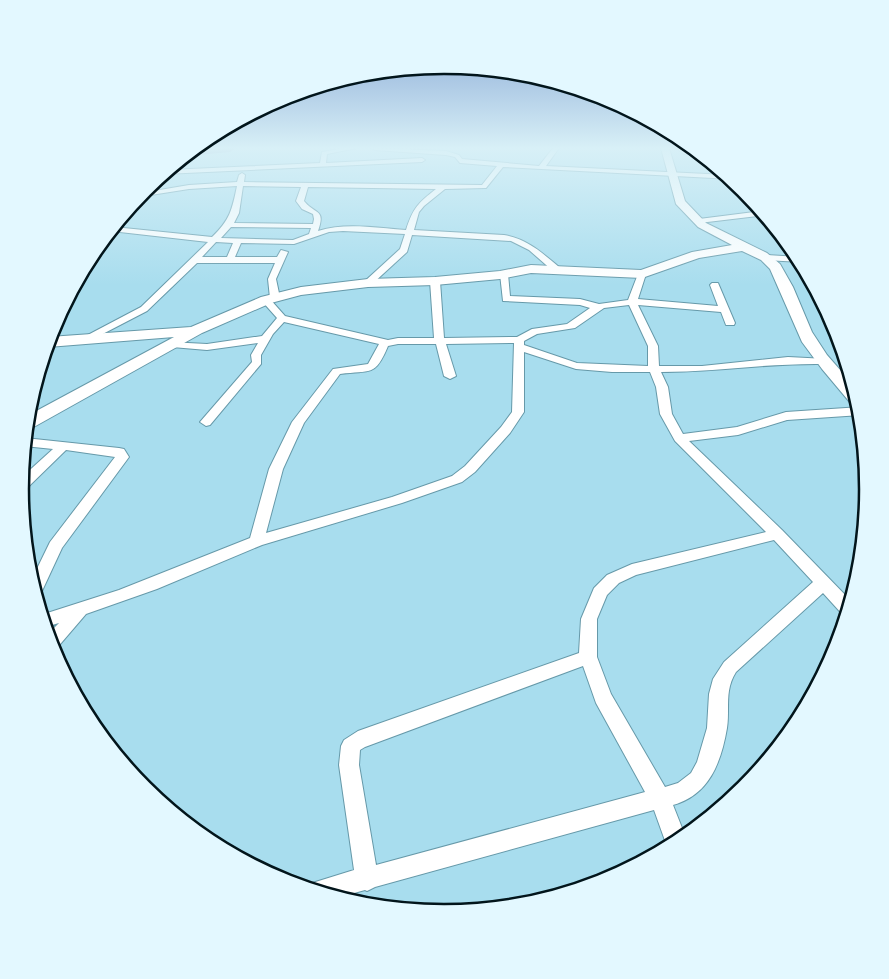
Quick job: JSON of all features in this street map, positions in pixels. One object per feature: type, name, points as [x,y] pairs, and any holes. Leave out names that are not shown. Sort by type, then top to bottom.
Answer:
[{"type":"street","points":[[88,337],[144,309],[229,225],[235,213],[238,194]]},
{"type":"street","points":[[302,194],[300,201],[316,213],[318,220],[313,235]]},
{"type":"street","points":[[368,283],[404,250],[415,212],[421,204],[434,194]]},
{"type":"street","points":[[678,194],[680,202],[702,225],[767,258],[790,259]]},
{"type":"street","points":[[698,222],[756,214]]},
{"type":"street","points":[[229,225],[316,226]]},
{"type":"street","points":[[120,230],[238,241],[288,242],[328,230],[344,229],[515,238],[526,244],[556,269]]},
{"type":"street","points":[[230,260],[238,241]]},
{"type":"street","points":[[288,242],[272,279],[270,299],[282,318],[387,343],[519,344],[565,363],[589,368],[654,370],[720,368],[798,360],[823,361]]},
{"type":"street","points":[[35,419],[197,330],[270,299],[300,291],[368,283],[435,281],[531,270],[556,269],[642,274],[696,255],[744,247]]},
{"type":"street","points":[[767,258],[779,273],[798,322],[809,341],[823,361],[848,389]]},
{"type":"street","points":[[195,260],[280,260]]},
{"type":"street","points":[[504,274],[506,299],[580,302],[600,307]]},
{"type":"street","points":[[642,274],[632,302],[652,346],[654,370],[662,387],[666,414],[679,438],[777,534],[844,604]]},
{"type":"street","points":[[435,281],[437,325],[450,376]]},
{"type":"street","points":[[715,285],[730,323]]},
{"type":"street","points":[[50,619],[80,611],[151,586],[257,541],[397,500],[457,479],[470,469],[506,430],[518,412],[519,344],[530,332],[559,329],[573,325],[588,312],[600,307],[632,302],[724,309]]},
{"type":"street","points":[[206,422],[257,362],[256,355],[265,339],[282,318]]},
{"type":"street","points":[[57,339],[197,330]]},
{"type":"street","points":[[172,344],[207,347],[265,339]]},
{"type":"street","points":[[257,541],[276,469],[298,422],[337,371],[371,367],[375,364],[381,348],[387,343]]},
{"type":"street","points":[[679,438],[738,431],[786,416],[853,412]]},
{"type":"street","points":[[31,443],[119,452],[122,457],[55,546],[39,580]]},
{"type":"street","points":[[29,478],[64,446]]},
{"type":"street","points":[[674,836],[660,799],[603,697],[588,657],[589,620],[600,592],[613,580],[632,570],[777,534]]},
{"type":"street","points":[[330,889],[683,792],[698,780],[706,766],[717,728],[718,694],[722,679],[730,667],[824,582]]},
{"type":"street","points":[[56,637],[80,611]]},
{"type":"street","points":[[367,880],[349,765],[351,746],[358,740],[588,657]]}]
